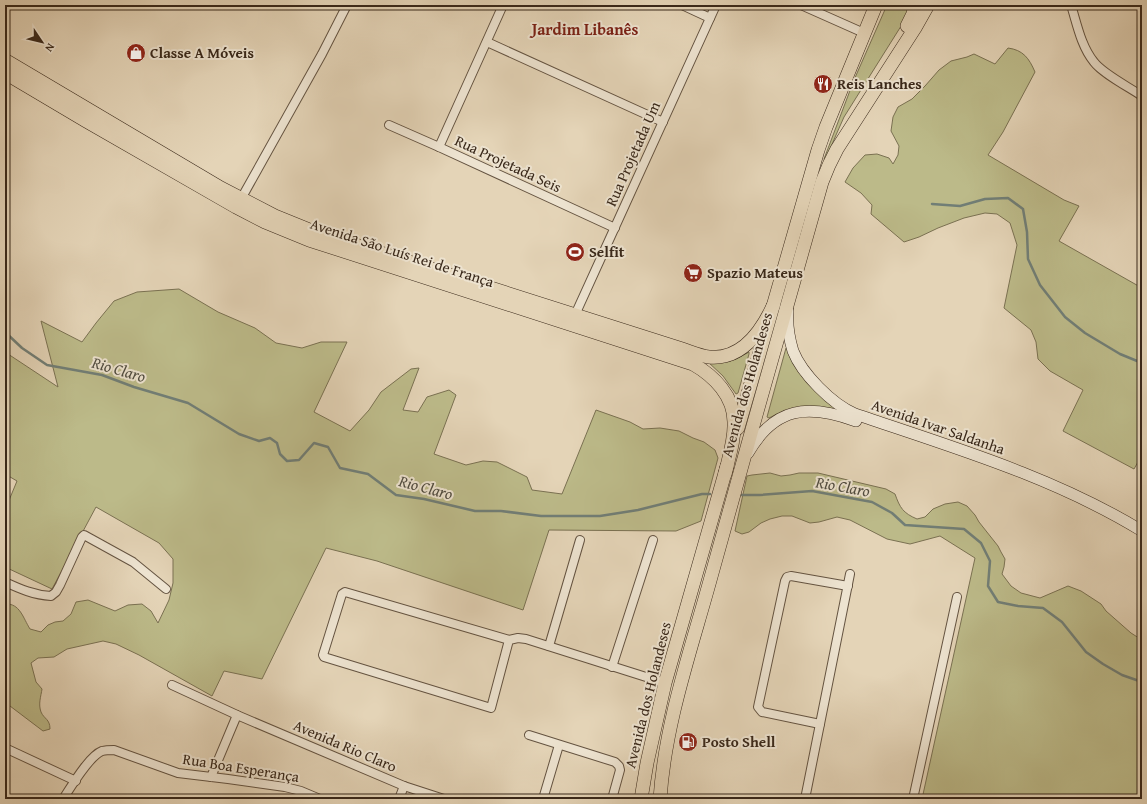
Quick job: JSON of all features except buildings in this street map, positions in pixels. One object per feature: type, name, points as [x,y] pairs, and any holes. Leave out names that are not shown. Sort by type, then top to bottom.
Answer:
[{"type":"main road","points":[[837,149],[912,17],[915,11],[915,5]]},
{"type":"main road","name":"Avenida dos Holandeses","points":[[660,799],[665,757],[678,694],[740,468],[822,182],[837,149],[910,36],[928,5]]},
{"type":"main road","name":"Avenida dos Holandeses","points":[[641,799],[647,763],[665,683],[818,150],[864,33],[876,8]]},
{"type":"main road","name":"Avenida São Luís Rei de França","points":[[5,60],[241,199],[275,216],[312,231],[701,355],[717,357],[734,353],[747,344],[761,328],[773,306]]},
{"type":"main road","name":"Avenida São Luís Rei de França","points":[[5,73],[189,181],[265,222],[309,240],[693,364],[713,379],[724,391],[732,406],[734,415],[734,430],[725,474]]},
{"type":"main road","name":"Avenida Ivar Saldanha","points":[[790,296],[788,330],[797,359],[824,392],[842,408],[855,414],[1006,466],[1118,516],[1142,531]]},
{"type":"main road","name":"Avenida Ivar Saldanha","points":[[740,468],[757,438],[765,429],[777,420],[787,415],[800,412],[820,411],[846,417],[1003,472],[1114,521],[1142,538]]},
{"type":"street","points":[[241,199],[322,54],[347,5]]},
{"type":"street","points":[[439,147],[504,5]]},
{"type":"street","points":[[682,5],[710,18]]},
{"type":"street","name":"Rua Projetada Um","points":[[575,315],[716,5]]},
{"type":"street","points":[[801,5],[864,33]]},
{"type":"street","points":[[1071,5],[1082,40],[1094,63],[1101,70],[1142,96]]},
{"type":"street","points":[[487,42],[663,122]]},
{"type":"street","name":"Rua Projetada Seis","points":[[389,125],[615,228]]},
{"type":"street","points":[[5,582],[26,592],[51,596],[56,592],[60,585],[84,535],[133,562],[166,589]]},
{"type":"street","points":[[549,646],[580,540]]},
{"type":"street","points":[[612,667],[653,540]]},
{"type":"street","points":[[805,799],[850,574]]},
{"type":"street","points":[[820,724],[762,712],[758,707],[785,581],[787,578],[791,576],[848,586]]},
{"type":"street","points":[[508,640],[491,708],[324,657],[323,655],[343,592],[508,640],[518,638],[526,639],[665,683]]},
{"type":"street","points":[[913,799],[957,597]]},
{"type":"street","name":"Avenida Rio Claro","points":[[172,685],[237,715],[404,786],[444,799]]},
{"type":"street","points":[[211,777],[237,715]]},
{"type":"street","points":[[529,735],[615,762],[619,766],[620,770],[612,799]]},
{"type":"street","points":[[542,799],[559,744]]},
{"type":"street","points":[[5,748],[76,781]]},
{"type":"street","name":"Rua Boa Esperança","points":[[63,799],[93,757],[100,752],[114,750],[178,773],[285,787],[301,791],[320,799]]},
{"type":"street","points":[[398,799],[404,786]]},
{"type":"shaded area","points":[[887,5],[908,5],[908,15],[844,117],[825,161],[824,159],[854,80]]},
{"type":"shaded area","points":[[1008,48],[1022,53],[1035,72],[1003,132],[988,155],[1064,200],[1079,206],[1059,241],[1142,288],[1142,455],[1134,469],[1063,431],[1083,390],[1050,371],[1038,359],[1036,342],[1031,330],[1004,308],[1017,245],[1010,223],[997,214],[985,213],[964,218],[904,242],[871,214],[872,205],[861,193],[845,182],[853,168],[865,155],[877,154],[889,158],[893,164],[898,155],[899,146],[891,131],[893,117],[898,107],[912,99],[939,70],[951,61],[974,54],[995,64]]},
{"type":"shaded area","points":[[179,289],[218,312],[255,328],[276,343],[302,348],[321,342],[347,342],[314,412],[350,431],[369,410],[381,392],[411,369],[419,368],[403,410],[418,412],[427,397],[449,390],[456,395],[434,454],[466,465],[483,461],[497,462],[527,477],[532,490],[562,494],[596,410],[630,422],[643,429],[660,428],[679,431],[704,442],[715,450],[718,458],[701,521],[676,531],[549,530],[523,610],[377,561],[326,548],[262,679],[224,671],[212,696],[139,655],[116,644],[103,641],[67,649],[54,657],[38,658],[31,663],[36,682],[42,689],[40,709],[50,726],[50,729],[43,731],[10,706],[5,704],[5,604],[10,604],[18,609],[30,629],[41,632],[48,625],[63,621],[71,614],[76,602],[88,600],[115,611],[128,605],[142,604],[151,611],[158,623],[169,600],[173,583],[173,559],[159,543],[96,507],[52,589],[5,567],[5,510],[17,481],[5,474],[5,352],[58,387],[41,321],[82,342],[114,301],[137,292]]},
{"type":"shaded area","points":[[786,348],[837,410],[777,414],[769,418],[767,417]]},
{"type":"shaded area","points":[[749,352],[738,393],[736,394],[723,376],[707,361],[727,362]]},
{"type":"shaded area","points":[[770,473],[781,476],[799,473],[818,473],[886,489],[895,494],[900,506],[908,515],[917,519],[925,517],[933,509],[945,504],[958,502],[967,506],[998,546],[1005,559],[1002,574],[1011,586],[1021,593],[1040,598],[1068,586],[1081,591],[1101,604],[1106,611],[1131,633],[1142,640],[1142,799],[922,799],[975,558],[940,536],[910,544],[887,539],[850,520],[837,517],[810,523],[792,516],[782,516],[761,523],[749,532],[742,534],[735,531],[747,476]]},
{"type":"waterway","points":[[932,204],[960,206],[985,199],[1008,198],[1023,209],[1027,232],[1028,259],[1040,285],[1065,317],[1085,333],[1120,354],[1142,363]]},
{"type":"waterway","name":"Rio Claro","points":[[5,332],[22,348],[47,365],[102,375],[134,387],[188,403],[239,434],[259,441],[270,438],[277,443],[280,454],[287,461],[299,460],[314,443],[328,447],[340,468],[368,474],[396,495],[424,499],[475,511],[501,511],[541,516],[600,516],[638,510],[702,494],[710,494]]},
{"type":"waterway","name":"Rio Claro","points":[[741,495],[812,491],[872,502],[892,513],[905,525],[964,529],[981,543],[990,561],[988,586],[998,602],[1018,606],[1043,608],[1062,622],[1086,652],[1122,675],[1142,682]]},
{"type":"place","name":"Classe A Móveis","points":[[136,53]]},
{"type":"place","name":"Reis Lanches","points":[[823,84]]},
{"type":"place","name":"Selfit","points":[[575,252]]},
{"type":"place","name":"Spazio Mateus","points":[[693,273]]},
{"type":"place","name":"Posto Shell","points":[[688,742]]},
{"type":"district","name":"Jardim Libanês","points":[[585,29]]}]
